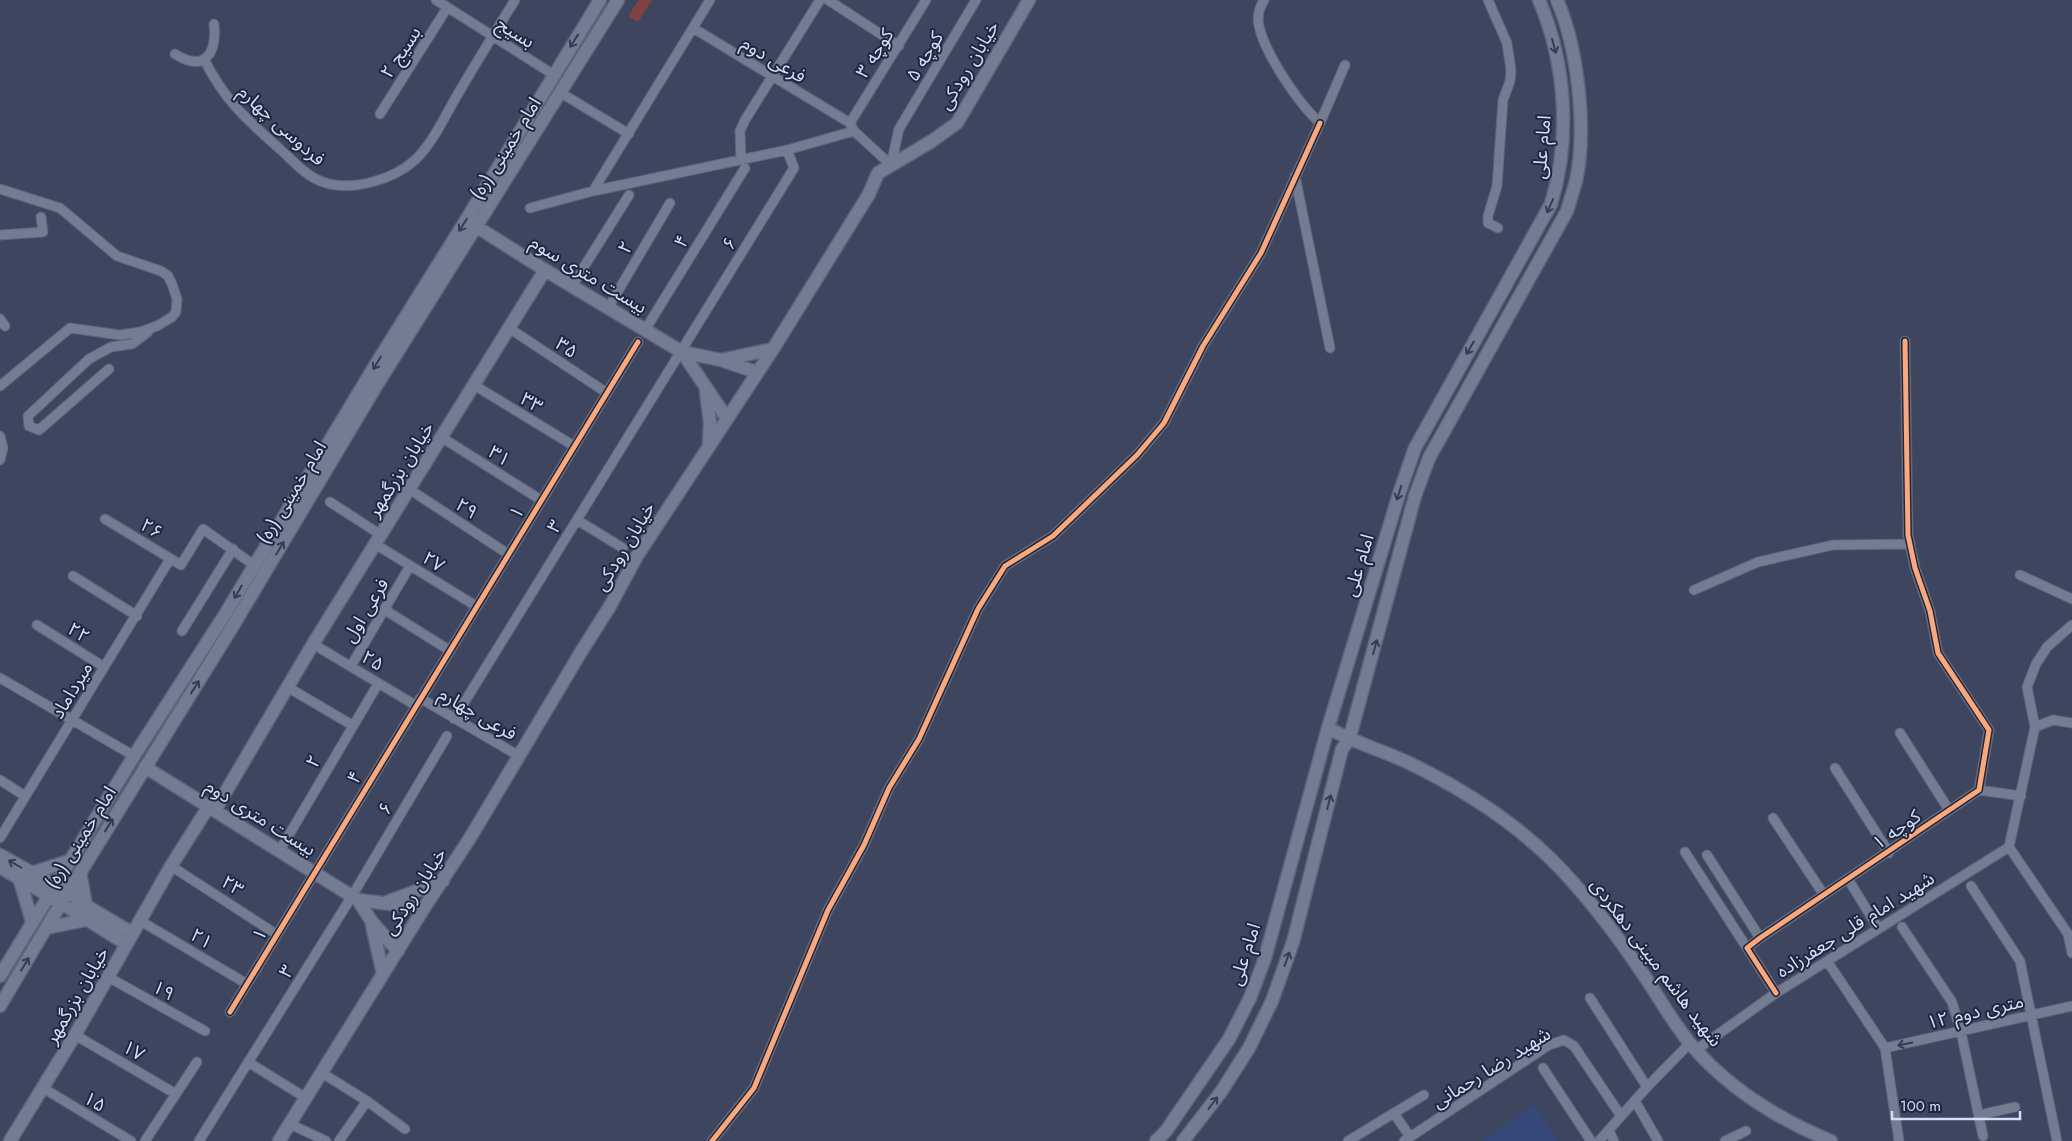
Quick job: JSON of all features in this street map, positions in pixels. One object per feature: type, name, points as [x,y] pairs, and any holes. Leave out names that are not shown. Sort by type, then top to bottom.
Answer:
[{"type":"main road","name":"امام خمینی (ره)","points":[[0,976],[134,756],[229,620],[254,566],[600,0]]},
{"type":"main road","name":"امام خمینی (ره)","points":[[0,1006],[46,927],[145,767],[229,620],[618,0]]},
{"type":"main road","name":"خیابان رودکی","points":[[280,1141],[424,908],[443,881],[610,606],[637,556],[756,372],[773,349],[869,194],[878,173],[932,141],[957,123],[1029,0]]},
{"type":"main road","name":"امام علی","points":[[1156,1141],[1166,1131],[1229,1039],[1250,998],[1265,958],[1328,728],[1414,451],[1436,407],[1538,230],[1551,204],[1560,177],[1563,148],[1563,102],[1557,57],[1540,0]]},
{"type":"main road","name":"امام علی","points":[[1183,1141],[1221,1092],[1249,1048],[1272,1001],[1293,942],[1342,749],[1349,740],[1416,496],[1429,458],[1567,210],[1576,180],[1580,150],[1580,101],[1573,53],[1557,0]]},
{"type":"main road","name":"بیست متری سوم","points":[[477,227],[682,352],[721,360],[756,372]]},
{"type":"main road","name":"خیابان بزرگمهر","points":[[10,1141],[75,1035],[171,866],[212,808],[289,688],[313,644],[545,270]]},
{"type":"main road","points":[[721,360],[773,349]]},
{"type":"main road","name":"بیست متری سوم","points":[[682,352],[726,418]]},
{"type":"main road","points":[[704,386],[709,409],[709,445]]},
{"type":"main road","points":[[1414,451],[1429,458]]},
{"type":"main road","name":"شهید هاشم مبینی دهکردی","points":[[1328,728],[1349,740],[1406,762],[1458,789],[1500,816],[1550,858],[1596,907],[1693,1046],[1726,1078],[1767,1109],[1803,1129],[1831,1141]]},
{"type":"main road","name":"بیست متری دوم","points":[[145,767],[355,898],[372,922],[398,951]]},
{"type":"main road","points":[[0,855],[32,873],[64,898],[85,920],[126,944]]},
{"type":"main road","points":[[32,873],[66,865],[72,875],[79,874],[86,906]]},
{"type":"main road","points":[[0,867],[20,881],[52,890]]},
{"type":"main road","points":[[20,881],[33,920],[44,922],[46,927],[85,920]]},
{"type":"main road","points":[[385,902],[443,881]]},
{"type":"main road","points":[[64,898],[86,906],[132,933]]},
{"type":"main road","name":"بیست متری دوم","points":[[355,898],[424,908]]},
{"type":"main road","points":[[372,922],[383,974]]},
{"type":"street","name":"بسیج","points":[[436,0],[554,75]]},
{"type":"street","name":"فردوسی چهارم","points":[[204,59],[215,82],[232,104],[265,136],[298,166],[321,182],[343,187],[385,178],[404,169],[416,159],[447,114],[515,0]]},
{"type":"street","points":[[593,191],[710,0]]},
{"type":"street","points":[[743,164],[740,131],[745,120],[820,0]]},
{"type":"street","points":[[828,0],[899,46]]},
{"type":"street","name":"کوچه ۳","points":[[852,127],[926,0]]},
{"type":"street","name":"کوچه ۵","points":[[891,165],[899,129],[976,0]]},
{"type":"street","points":[[1264,0],[1259,11],[1259,27],[1272,56],[1285,79],[1312,115],[1320,122]]},
{"type":"street","points":[[1488,0],[1507,44],[1511,70],[1510,82],[1503,100],[1498,186],[1488,216],[1488,223],[1498,228]]},
{"type":"street","name":"بسیج ۲","points":[[380,114],[447,8]]},
{"type":"street","points":[[175,54],[192,62],[204,59],[212,52],[214,46],[214,24]]},
{"type":"street","name":"فرعی دوم","points":[[693,28],[839,117],[891,165]]},
{"type":"street","points":[[712,1141],[754,1088],[828,910],[864,845],[889,788],[919,739],[978,609],[1005,566],[1053,536],[1137,455],[1164,423],[1203,346],[1261,253],[1345,64]]},
{"type":"street","points":[[561,93],[629,134]]},
{"type":"street","points":[[530,208],[593,191],[743,164],[852,127]]},
{"type":"street","name":"۶","points":[[682,352],[794,168],[787,150]]},
{"type":"street","name":"۴","points":[[645,330],[743,164]]},
{"type":"street","points":[[1295,176],[1330,348]]},
{"type":"street","points":[[0,189],[60,208],[117,256],[161,271],[168,276],[177,299],[176,312],[172,317],[132,344],[111,347],[89,359],[28,416],[29,426],[39,430],[109,369]]},
{"type":"street","points":[[572,286],[629,195]]},
{"type":"street","name":"۲","points":[[608,308],[670,203]]},
{"type":"street","points":[[0,235],[43,232],[41,217]]},
{"type":"street","points":[[0,386],[70,328],[120,335],[140,332],[157,326]]},
{"type":"street","name":"۳۵","points":[[509,328],[607,393]]},
{"type":"street","points":[[1904,341],[1907,526],[1915,568],[1930,610],[1938,652],[1989,730],[1979,790],[2021,796]]},
{"type":"street","name":"۱","points":[[417,702],[638,342]]},
{"type":"street","name":"۳","points":[[454,719],[682,352]]},
{"type":"street","name":"۳۳","points":[[474,385],[574,446]]},
{"type":"street","points":[[0,436],[2,446],[0,460]]},
{"type":"street","name":"۳۱","points":[[441,437],[541,500]]},
{"type":"street","name":"۲۹","points":[[409,489],[508,554]]},
{"type":"street","name":"۲۷","points":[[330,502],[378,540],[476,606]]},
{"type":"street","name":"۲۶","points":[[105,519],[181,565],[203,529],[233,549]]},
{"type":"street","points":[[577,520],[623,548]]},
{"type":"street","points":[[1694,590],[1758,562],[1833,545],[1910,544]]},
{"type":"street","points":[[182,631],[233,549],[254,566]]},
{"type":"street","name":"میرداماد","points":[[0,838],[170,559]]},
{"type":"street","name":"فرعی اول","points":[[350,666],[407,571]]},
{"type":"street","points":[[2020,575],[2072,599]]},
{"type":"street","points":[[73,576],[137,616]]},
{"type":"street","points":[[385,610],[449,650]]},
{"type":"street","name":"۲۲","points":[[37,625],[104,667]]},
{"type":"street","points":[[2072,625],[2047,647],[2036,664],[2027,687],[2035,727],[2009,847],[2070,934],[2072,953]]},
{"type":"street","name":"۲۵","points":[[313,644],[417,702]]},
{"type":"street","points":[[0,678],[134,756]]},
{"type":"street","points":[[289,688],[352,725]]},
{"type":"street","name":"۲","points":[[280,850],[352,725],[375,689]]},
{"type":"street","name":"۴","points":[[315,872],[417,702]]},
{"type":"street","name":"فرعی چهارم","points":[[417,702],[454,719],[519,756]]},
{"type":"street","points":[[2035,727],[2052,720],[2072,723]]},
{"type":"street","points":[[1900,733],[1949,810]]},
{"type":"street","name":"۶","points":[[355,898],[446,736]]},
{"type":"street","points":[[1835,768],[1889,853]]},
{"type":"street","points":[[0,780],[25,796]]},
{"type":"street","name":"کوچه ۱","points":[[1747,948],[1979,790]]},
{"type":"street","points":[[1773,818],[1824,896]]},
{"type":"street","name":"شهید امام قلی جعفرزاده","points":[[1599,1141],[1647,1087],[1693,1046],[2009,847]]},
{"type":"street","points":[[1685,852],[1776,993]]},
{"type":"street","points":[[1707,855],[1760,938]]},
{"type":"street","name":"۲۳","points":[[171,866],[276,934]]},
{"type":"street","name":"۱","points":[[230,1012],[315,872]]},
{"type":"street","points":[[1848,879],[1878,928]]},
{"type":"street","points":[[1971,886],[2020,960],[2057,1141]]},
{"type":"street","name":"۳","points":[[248,1062],[355,898]]},
{"type":"street","name":"۲۱","points":[[139,920],[247,984]]},
{"type":"street","points":[[1902,927],[1952,1002],[1962,1032],[1984,1136]]},
{"type":"street","points":[[1827,961],[1885,1048],[1899,1141]]},
{"type":"street","name":"۱۹","points":[[108,978],[205,1031]]},
{"type":"street","points":[[1590,998],[1647,1087]]},
{"type":"street","name":"۱۲ متری دوم","points":[[1885,1048],[2072,1006]]},
{"type":"street","name":"۱۷","points":[[75,1035],[176,1094]]},
{"type":"street","name":"شهید رضا رحمانی","points":[[1407,1139],[1549,1045],[1564,1040],[1574,1046],[1621,1116]]},
{"type":"street","points":[[145,1141],[197,1062]]},
{"type":"street","points":[[199,1141],[248,1062],[306,1098]]},
{"type":"street","points":[[1543,1068],[1591,1141]]},
{"type":"street","points":[[322,1073],[367,1101],[405,1128]]},
{"type":"street","name":"۱۵","points":[[43,1088],[131,1141]]},
{"type":"street","points":[[1348,1141],[1424,1095]]},
{"type":"street","points":[[339,1141],[367,1101]]},
{"type":"street","points":[[1635,1101],[1658,1141]]},
{"type":"street","points":[[1979,1114],[2015,1107]]},
{"type":"street","points":[[1394,1113],[1407,1139]]},
{"type":"street","points":[[290,1124],[324,1140]]},
{"type":"street","points":[[1609,1131],[1614,1141]]},
{"type":"street","points":[[1725,1141],[1746,1131]]},
{"type":"shaded area","points":[[639,0],[652,0],[638,22],[628,16]]},
{"type":"shaded area","points":[[1534,1105],[1559,1141],[1483,1141]]},
{"type":"cycle path","points":[[712,1141],[754,1088],[828,910],[864,845],[889,788],[919,739],[978,609],[1005,566],[1053,536],[1137,455],[1164,423],[1203,346],[1261,253],[1320,123]]},
{"type":"cycle path","points":[[1776,993],[1747,948],[1979,790],[1989,730],[1938,653],[1930,611],[1915,568],[1908,535],[1905,341]]},
{"type":"cycle path","points":[[230,1012],[638,342]]}]
